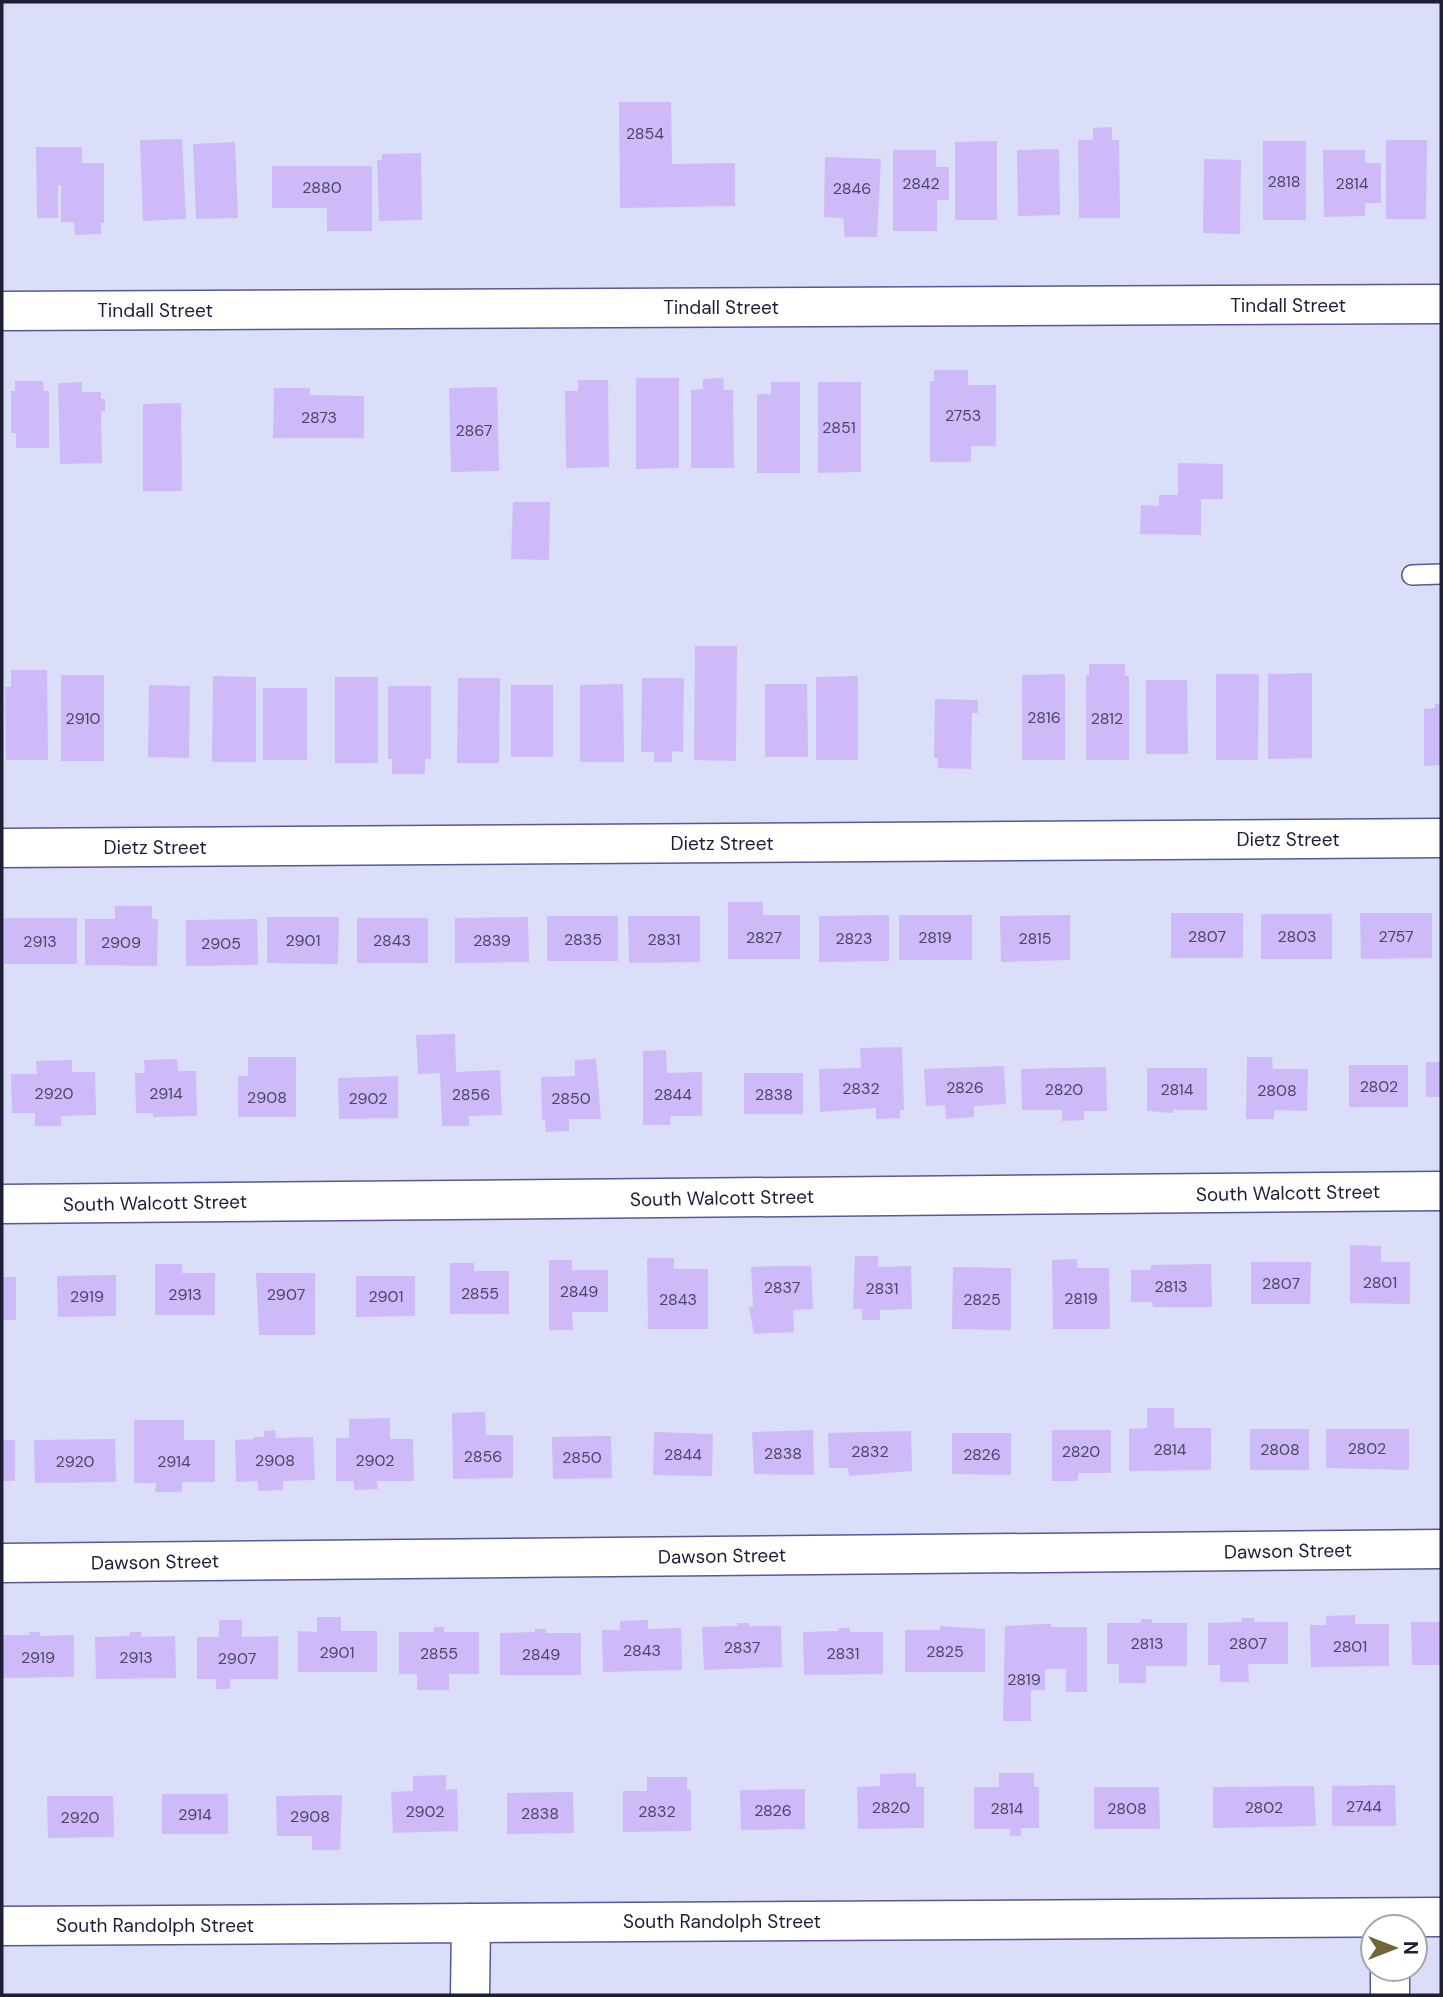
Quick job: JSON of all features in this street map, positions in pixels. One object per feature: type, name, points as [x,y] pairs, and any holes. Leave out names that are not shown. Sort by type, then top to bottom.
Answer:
[{"type":"street","name":"Tindall Street","points":[[2,311],[1441,304]]},
{"type":"street","name":"Dietz Street","points":[[2,848],[1441,838]]},
{"type":"street","name":"South Walcott Street","points":[[2,1204],[1441,1191]]},
{"type":"street","name":"Dawson Street","points":[[2,1563],[1441,1549]]},
{"type":"street","name":"South Randolph Street","points":[[2,1926],[1359,1922]]},
{"type":"street","points":[[470,1995],[471,1923]]},
{"type":"lane","points":[[1412,575],[1441,574]]},
{"type":"building","points":[[619,102],[671,102],[672,164],[735,163],[735,206],[620,208]]},
{"type":"building","points":[[1112,127],[1112,140],[1119,140],[1120,218],[1079,218],[1078,140],[1093,140],[1093,128]]},
{"type":"building","points":[[182,139],[186,219],[143,221],[140,140]]},
{"type":"building","points":[[1386,140],[1427,140],[1426,219],[1386,219]]},
{"type":"building","points":[[997,141],[997,220],[955,220],[955,142]]},
{"type":"building","points":[[1263,141],[1306,141],[1306,220],[1263,220]]},
{"type":"building","points":[[235,142],[238,218],[196,219],[193,144]]},
{"type":"building","points":[[36,147],[82,147],[82,163],[104,163],[104,223],[101,223],[101,234],[75,235],[74,222],[61,222],[61,185],[58,185],[58,218],[37,218]]},
{"type":"building","points":[[1059,149],[1060,215],[1018,216],[1017,150]]},
{"type":"building","points":[[893,150],[936,150],[936,167],[949,167],[949,200],[937,200],[937,231],[893,231]]},
{"type":"building","points":[[1323,150],[1365,150],[1365,163],[1381,163],[1381,203],[1365,203],[1365,216],[1324,217]]},
{"type":"building","points":[[421,153],[422,220],[379,221],[377,160],[382,160],[382,154]]},
{"type":"building","points":[[825,157],[881,159],[877,237],[845,237],[843,218],[824,217]]},
{"type":"building","points":[[1204,159],[1241,160],[1240,234],[1203,233]]},
{"type":"building","points":[[272,166],[372,166],[372,231],[327,231],[327,208],[272,208]]},
{"type":"building","points":[[934,370],[968,370],[968,385],[996,385],[996,446],[971,446],[971,462],[930,462],[930,381],[934,381]]},
{"type":"building","points":[[636,378],[679,378],[679,468],[636,469]]},
{"type":"building","points":[[723,378],[724,390],[733,390],[734,468],[691,468],[691,390],[703,389],[703,379]]},
{"type":"building","points":[[578,380],[608,380],[609,467],[566,468],[565,391],[578,391]]},
{"type":"building","points":[[15,381],[43,381],[44,391],[49,391],[49,448],[16,448],[16,433],[11,433],[11,391],[15,391]]},
{"type":"building","points":[[82,382],[82,392],[101,392],[101,399],[105,399],[105,411],[101,411],[102,463],[60,464],[58,383]]},
{"type":"building","points":[[771,382],[800,382],[800,473],[757,473],[757,394],[771,394]]},
{"type":"building","points":[[818,382],[861,382],[861,472],[818,473]]},
{"type":"building","points":[[497,387],[499,471],[451,472],[449,388]]},
{"type":"building","points":[[274,388],[310,388],[310,395],[364,396],[364,438],[273,438]]},
{"type":"building","points":[[181,403],[182,491],[143,491],[143,404]]},
{"type":"building","points":[[1178,463],[1223,464],[1223,499],[1201,499],[1201,535],[1140,534],[1141,505],[1159,506],[1159,495],[1178,495]]},
{"type":"building","points":[[513,502],[550,502],[549,560],[511,559]]},
{"type":"building","points":[[695,646],[737,646],[736,761],[694,760]]},
{"type":"building","points":[[1089,664],[1125,664],[1125,676],[1129,676],[1129,760],[1086,760],[1086,675],[1089,675]]},
{"type":"building","points":[[11,670],[47,670],[48,760],[6,760],[5,687],[11,687]]},
{"type":"building","points":[[1312,673],[1312,758],[1268,759],[1268,674]]},
{"type":"building","points":[[1065,674],[1065,760],[1022,760],[1022,675]]},
{"type":"building","points":[[1216,674],[1259,674],[1258,760],[1216,760]]},
{"type":"building","points":[[61,675],[104,675],[104,761],[61,761]]},
{"type":"building","points":[[213,676],[256,677],[256,762],[212,762]]},
{"type":"building","points":[[858,676],[858,760],[816,760],[816,677]]},
{"type":"building","points":[[335,677],[378,677],[378,763],[335,763]]},
{"type":"building","points":[[458,678],[500,678],[499,763],[457,763]]},
{"type":"building","points":[[642,678],[684,678],[683,752],[672,751],[672,762],[654,762],[654,752],[641,752]]},
{"type":"building","points":[[1146,680],[1187,680],[1188,754],[1146,754]]},
{"type":"building","points":[[623,684],[624,762],[580,762],[580,685]]},
{"type":"building","points":[[765,684],[807,684],[808,757],[765,757]]},
{"type":"building","points":[[149,685],[190,686],[189,758],[148,757]]},
{"type":"building","points":[[511,685],[553,685],[553,757],[511,757]]},
{"type":"building","points":[[388,686],[431,686],[431,759],[425,759],[425,774],[392,774],[392,759],[388,759]]},
{"type":"building","points":[[263,688],[307,688],[307,760],[263,760]]},
{"type":"building","points":[[935,699],[978,700],[978,713],[972,713],[971,769],[938,768],[938,758],[934,758]]},
{"type":"building","points":[[1435,704],[1441,704],[1441,765],[1424,766],[1424,709],[1435,708]]},
{"type":"building","points":[[728,902],[763,902],[763,915],[800,915],[800,959],[728,959]]},
{"type":"building","points":[[115,906],[152,906],[152,919],[158,919],[157,966],[85,965],[85,919],[115,919]]},
{"type":"building","points":[[1171,913],[1243,913],[1243,958],[1171,958]]},
{"type":"building","points":[[1360,913],[1432,913],[1432,958],[1361,959]]},
{"type":"building","points":[[1261,914],[1332,914],[1332,959],[1261,959]]},
{"type":"building","points":[[889,915],[889,961],[819,962],[819,916]]},
{"type":"building","points":[[899,915],[972,915],[972,960],[899,960]]},
{"type":"building","points":[[1070,915],[1070,960],[1001,962],[1000,916]]},
{"type":"building","points":[[547,916],[618,916],[618,961],[547,961]]},
{"type":"building","points":[[628,916],[700,916],[700,962],[629,963]]},
{"type":"building","points":[[267,917],[339,917],[338,964],[267,963]]},
{"type":"building","points":[[528,917],[529,962],[455,963],[455,918]]},
{"type":"building","points":[[4,918],[77,918],[77,964],[4,964]]},
{"type":"building","points":[[357,918],[428,918],[428,963],[357,963]]},
{"type":"building","points":[[257,919],[258,965],[186,966],[186,920]]},
{"type":"building","points":[[455,1034],[456,1072],[500,1070],[502,1115],[469,1116],[469,1126],[442,1126],[440,1073],[418,1074],[416,1035]]},
{"type":"building","points":[[902,1047],[904,1110],[900,1110],[900,1118],[876,1119],[876,1108],[820,1112],[819,1069],[861,1068],[860,1048]]},
{"type":"building","points":[[666,1050],[667,1073],[702,1072],[702,1116],[670,1116],[670,1125],[643,1125],[643,1051]]},
{"type":"building","points":[[248,1057],[296,1057],[296,1117],[238,1117],[238,1076],[248,1076]]},
{"type":"building","points":[[1247,1057],[1272,1057],[1273,1069],[1308,1069],[1307,1111],[1274,1110],[1274,1119],[1246,1119]]},
{"type":"building","points":[[177,1059],[178,1071],[196,1071],[197,1116],[153,1117],[153,1113],[136,1113],[135,1073],[145,1073],[144,1060]]},
{"type":"building","points":[[596,1059],[601,1119],[569,1119],[569,1131],[546,1132],[545,1120],[542,1120],[541,1077],[575,1076],[575,1060]]},
{"type":"building","points":[[72,1060],[72,1072],[95,1072],[96,1115],[61,1116],[61,1126],[35,1126],[35,1113],[12,1113],[11,1074],[37,1074],[36,1061]]},
{"type":"building","points":[[1426,1062],[1441,1062],[1441,1097],[1426,1097]]},
{"type":"building","points":[[1349,1065],[1408,1065],[1408,1107],[1349,1107]]},
{"type":"building","points":[[1004,1066],[1006,1104],[974,1106],[974,1117],[946,1119],[945,1105],[926,1106],[924,1069]]},
{"type":"building","points":[[1106,1067],[1107,1111],[1084,1111],[1084,1120],[1062,1121],[1062,1110],[1022,1110],[1021,1069]]},
{"type":"building","points":[[1147,1068],[1207,1068],[1207,1110],[1173,1110],[1173,1113],[1147,1111]]},
{"type":"building","points":[[744,1073],[803,1073],[803,1114],[744,1114]]},
{"type":"building","points":[[398,1076],[398,1118],[339,1119],[338,1078]]},
{"type":"building","points":[[1350,1245],[1381,1246],[1381,1262],[1410,1262],[1410,1304],[1350,1303]]},
{"type":"building","points":[[855,1256],[878,1256],[878,1267],[911,1266],[912,1309],[880,1310],[880,1320],[862,1320],[862,1309],[853,1309]]},
{"type":"building","points":[[647,1258],[674,1258],[674,1269],[708,1269],[708,1329],[648,1329]]},
{"type":"building","points":[[1077,1259],[1077,1268],[1109,1268],[1110,1329],[1053,1329],[1052,1260]]},
{"type":"building","points":[[549,1260],[572,1260],[572,1270],[608,1270],[608,1312],[572,1312],[573,1330],[549,1330]]},
{"type":"building","points":[[1251,1262],[1311,1262],[1310,1304],[1251,1304]]},
{"type":"building","points":[[450,1263],[474,1263],[474,1271],[509,1271],[509,1314],[450,1314]]},
{"type":"building","points":[[155,1264],[182,1264],[182,1273],[215,1273],[215,1315],[155,1315]]},
{"type":"building","points":[[1211,1264],[1212,1307],[1153,1307],[1152,1302],[1131,1302],[1131,1270],[1151,1270],[1151,1265]]},
{"type":"building","points":[[811,1266],[813,1309],[793,1310],[794,1332],[754,1334],[749,1307],[753,1306],[751,1267]]},
{"type":"building","points":[[953,1267],[1011,1268],[1011,1330],[952,1329]]},
{"type":"building","points":[[256,1273],[315,1273],[315,1335],[259,1335]]},
{"type":"building","points":[[116,1275],[116,1316],[58,1317],[57,1276]]},
{"type":"building","points":[[356,1276],[415,1276],[415,1316],[356,1317]]},
{"type":"building","points":[[2,1277],[16,1277],[16,1320],[2,1320]]},
{"type":"building","points":[[1147,1408],[1174,1408],[1174,1428],[1211,1428],[1211,1470],[1129,1471],[1129,1429],[1147,1428]]},
{"type":"building","points":[[485,1412],[486,1435],[513,1435],[513,1478],[453,1479],[452,1413]]},
{"type":"building","points":[[390,1418],[390,1439],[413,1439],[414,1481],[377,1481],[378,1489],[354,1490],[354,1481],[336,1481],[336,1438],[349,1438],[349,1419]]},
{"type":"building","points":[[134,1420],[184,1420],[184,1440],[215,1440],[215,1482],[182,1482],[182,1492],[155,1492],[156,1483],[134,1483]]},
{"type":"building","points":[[1250,1429],[1309,1429],[1309,1470],[1250,1470]]},
{"type":"building","points":[[1326,1429],[1409,1429],[1409,1470],[1326,1468]]},
{"type":"building","points":[[275,1430],[276,1438],[313,1437],[315,1480],[283,1481],[283,1490],[258,1491],[258,1481],[236,1482],[235,1440],[264,1437],[264,1431]]},
{"type":"building","points":[[813,1430],[814,1475],[754,1474],[752,1432]]},
{"type":"building","points":[[1052,1430],[1111,1430],[1111,1473],[1078,1473],[1078,1481],[1052,1481]]},
{"type":"building","points":[[911,1431],[912,1471],[849,1476],[848,1468],[829,1468],[828,1433]]},
{"type":"building","points":[[654,1432],[713,1434],[712,1476],[653,1475]]},
{"type":"building","points":[[952,1433],[1011,1433],[1011,1475],[952,1474]]},
{"type":"building","points":[[611,1436],[612,1478],[553,1479],[552,1437]]},
{"type":"building","points":[[115,1439],[116,1482],[35,1483],[34,1440]]},
{"type":"building","points":[[2,1440],[15,1440],[15,1481],[2,1481]]},
{"type":"building","points":[[1355,1615],[1355,1624],[1389,1624],[1389,1666],[1311,1667],[1310,1625],[1326,1625],[1326,1616]]},
{"type":"building","points":[[317,1617],[341,1617],[341,1631],[377,1631],[377,1672],[298,1672],[298,1631],[317,1632]]},
{"type":"building","points":[[1242,1618],[1254,1618],[1254,1622],[1288,1622],[1288,1664],[1248,1664],[1249,1682],[1220,1682],[1220,1665],[1208,1665],[1208,1623],[1242,1622]]},
{"type":"building","points":[[1141,1619],[1152,1619],[1152,1623],[1187,1623],[1187,1666],[1146,1666],[1146,1683],[1119,1683],[1119,1664],[1107,1664],[1107,1623],[1141,1623]]},
{"type":"building","points":[[219,1620],[242,1620],[242,1637],[278,1636],[278,1679],[230,1679],[230,1689],[216,1689],[216,1679],[197,1679],[197,1637],[219,1637]]},
{"type":"building","points":[[648,1620],[648,1629],[681,1628],[682,1670],[603,1672],[602,1630],[620,1630],[620,1621]]},
{"type":"building","points":[[1411,1622],[1441,1622],[1441,1665],[1412,1665]]},
{"type":"building","points":[[737,1623],[749,1623],[749,1626],[781,1626],[782,1667],[704,1670],[702,1627],[738,1626]]},
{"type":"building","points":[[1051,1624],[1051,1627],[1087,1627],[1087,1692],[1066,1692],[1066,1669],[1045,1669],[1045,1690],[1031,1690],[1031,1721],[1003,1721],[1005,1626]]},
{"type":"building","points":[[940,1626],[985,1629],[985,1672],[905,1672],[905,1630],[940,1630]]},
{"type":"building","points":[[434,1627],[444,1627],[444,1632],[479,1632],[479,1674],[449,1674],[449,1690],[417,1690],[417,1674],[399,1674],[399,1632],[434,1632]]},
{"type":"building","points":[[838,1628],[850,1628],[850,1632],[883,1632],[883,1674],[804,1675],[803,1632],[838,1631]]},
{"type":"building","points":[[535,1629],[546,1629],[546,1633],[581,1633],[581,1675],[500,1675],[500,1633],[535,1632]]},
{"type":"building","points":[[29,1632],[40,1632],[40,1636],[74,1635],[74,1677],[2,1678],[2,1635],[30,1635]]},
{"type":"building","points":[[130,1632],[141,1632],[141,1637],[175,1636],[176,1678],[96,1679],[95,1637],[130,1636]]},
{"type":"building","points":[[916,1773],[916,1787],[924,1787],[924,1828],[858,1829],[857,1787],[880,1786],[880,1774]]},
{"type":"building","points":[[999,1773],[1034,1773],[1034,1787],[1039,1787],[1039,1828],[1021,1828],[1021,1836],[1010,1836],[1010,1829],[974,1829],[974,1787],[999,1787]]},
{"type":"building","points":[[446,1775],[446,1790],[457,1789],[458,1831],[393,1833],[391,1792],[413,1791],[413,1776]]},
{"type":"building","points":[[647,1777],[687,1777],[687,1790],[691,1790],[691,1831],[623,1832],[623,1791],[647,1791]]},
{"type":"building","points":[[1395,1785],[1396,1826],[1332,1826],[1332,1786]]},
{"type":"building","points":[[1314,1786],[1316,1826],[1213,1828],[1213,1787]]},
{"type":"building","points":[[1094,1787],[1159,1787],[1160,1829],[1094,1829]]},
{"type":"building","points":[[805,1789],[805,1829],[741,1830],[740,1790]]},
{"type":"building","points":[[573,1792],[574,1833],[507,1834],[507,1793]]},
{"type":"building","points":[[162,1794],[228,1794],[228,1834],[162,1834]]},
{"type":"building","points":[[342,1795],[340,1850],[312,1850],[312,1836],[277,1836],[276,1796]]},
{"type":"building","points":[[47,1796],[113,1796],[114,1837],[48,1838]]}]
